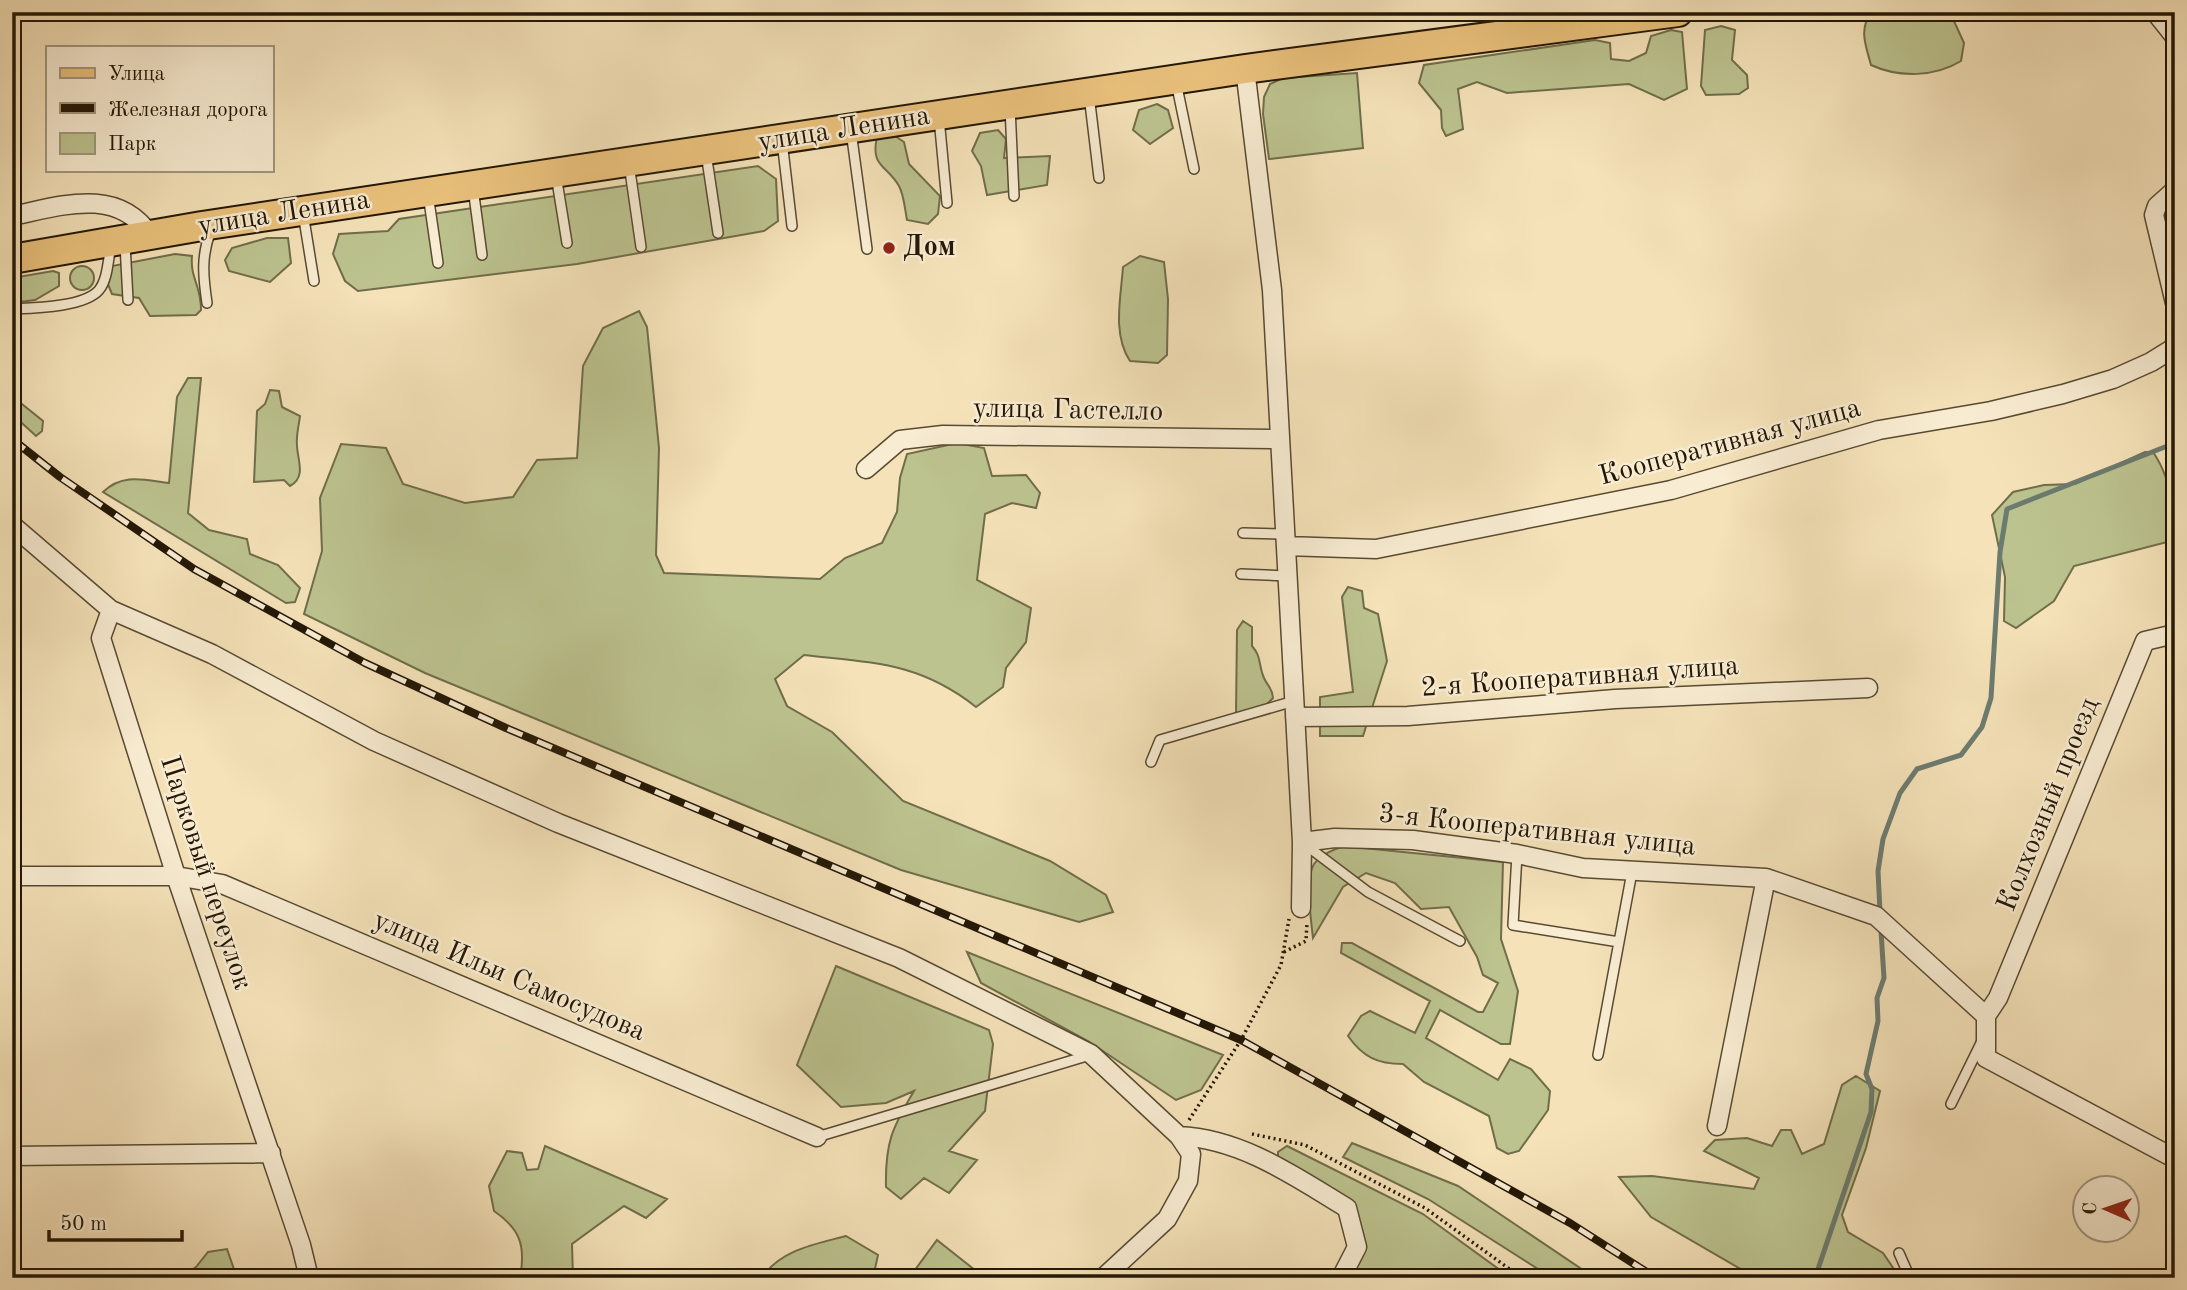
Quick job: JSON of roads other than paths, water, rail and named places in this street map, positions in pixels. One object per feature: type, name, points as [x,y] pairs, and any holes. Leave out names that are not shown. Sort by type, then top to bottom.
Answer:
[{"type":"main road","name":"улица Ленина","points":[[12,259],[303,211],[1245,69],[1678,12]]},
{"type":"street","points":[[2155,12],[2175,37]]},
{"type":"street","points":[[1245,69],[1272,290],[1302,842],[1301,908]]},
{"type":"street","points":[[2175,190],[2157,206],[2154,215],[2175,303]]},
{"type":"street","points":[[12,216],[80,202],[102,203],[139,219],[129,238]]},
{"type":"street","name":"Кооперативная улица","points":[[1286,540],[1376,549],[1671,490],[1879,430],[1991,411],[2063,394],[2113,379],[2151,362],[2172,349],[2175,344]]},
{"type":"street","name":"улица Гастелло","points":[[866,469],[900,440],[943,435],[1280,439]]},
{"type":"street","points":[[12,525],[111,610],[212,654],[374,741],[558,823],[899,958],[1091,1054],[1179,1136],[1191,1154],[1188,1181],[1167,1219],[1103,1278]]},
{"type":"street","name":"Парковый переулок","points":[[111,610],[101,638],[176,876],[271,1153],[309,1278]]},
{"type":"street","name":"Колхозный проезд","points":[[1986,1025],[2145,641],[2166,636],[2175,640]]},
{"type":"street","name":"2-я Кооперативная улица","points":[[1295,709],[1408,716],[1615,699],[1868,688]]},
{"type":"street","name":"3-я Кооперативная улица","points":[[1302,842],[1335,838],[1413,840],[1517,854],[1583,868],[1766,878],[1876,916],[1986,1025]]},
{"type":"street","name":"улица Ильи Самосудова","points":[[12,876],[176,876],[222,884],[817,1137]]},
{"type":"street","points":[[1717,1126],[1766,878]]},
{"type":"street","points":[[1986,1025],[1986,1058],[2173,1153]]},
{"type":"street","points":[[1179,1136],[1204,1137],[1260,1156],[1347,1209],[1357,1247],[1341,1278]]},
{"type":"street","points":[[12,1156],[271,1153]]},
{"type":"lane","points":[[1176,80],[1194,169]]},
{"type":"lane","points":[[1089,93],[1099,178]]},
{"type":"lane","points":[[1010,105],[1014,196]]},
{"type":"lane","points":[[939,116],[947,204]]},
{"type":"lane","points":[[851,129],[867,249]]},
{"type":"lane","points":[[781,139],[792,226]]},
{"type":"lane","points":[[705,151],[718,233]]},
{"type":"lane","points":[[629,162],[641,247]]},
{"type":"lane","points":[[556,173],[567,243]]},
{"type":"lane","points":[[472,186],[482,255]]},
{"type":"lane","points":[[428,192],[438,263]]},
{"type":"lane","points":[[303,211],[313,281]]},
{"type":"lane","points":[[207,303],[202,271],[203,250],[213,225]]},
{"type":"lane","points":[[128,300],[129,238]]},
{"type":"lane","points":[[12,309],[84,300],[99,289],[129,238]]},
{"type":"lane","points":[[1243,533],[1286,540]]},
{"type":"lane","points":[[1241,574],[1288,576]]},
{"type":"lane","points":[[1151,762],[1160,740],[1295,709]]},
{"type":"lane","points":[[1302,842],[1368,892],[1460,941]]},
{"type":"lane","points":[[1517,854],[1513,925],[1619,942]]},
{"type":"lane","points":[[1598,1055],[1632,872]]},
{"type":"lane","points":[[1951,1104],[1986,1025]]},
{"type":"lane","points":[[817,1137],[1091,1054]]},
{"type":"lane","points":[[1899,1253],[1910,1278]]},
{"type":"waterway","points":[[1880,912],[1878,871],[1883,839],[1900,793],[1917,769],[1961,755],[1982,727],[1991,698],[2000,552],[2007,509],[2175,443]]},
{"type":"waterway","points":[[1815,1278],[1871,1112],[1872,1089],[1866,1074],[1878,1021],[1877,998],[1884,978],[1881,931]]},
{"type":"railway","points":[[12,439],[60,477],[194,569],[365,663],[506,728],[1241,1040],[1570,1223],[1656,1278]]},
{"type":"place","name":"Дом","points":[[889,248]]}]
